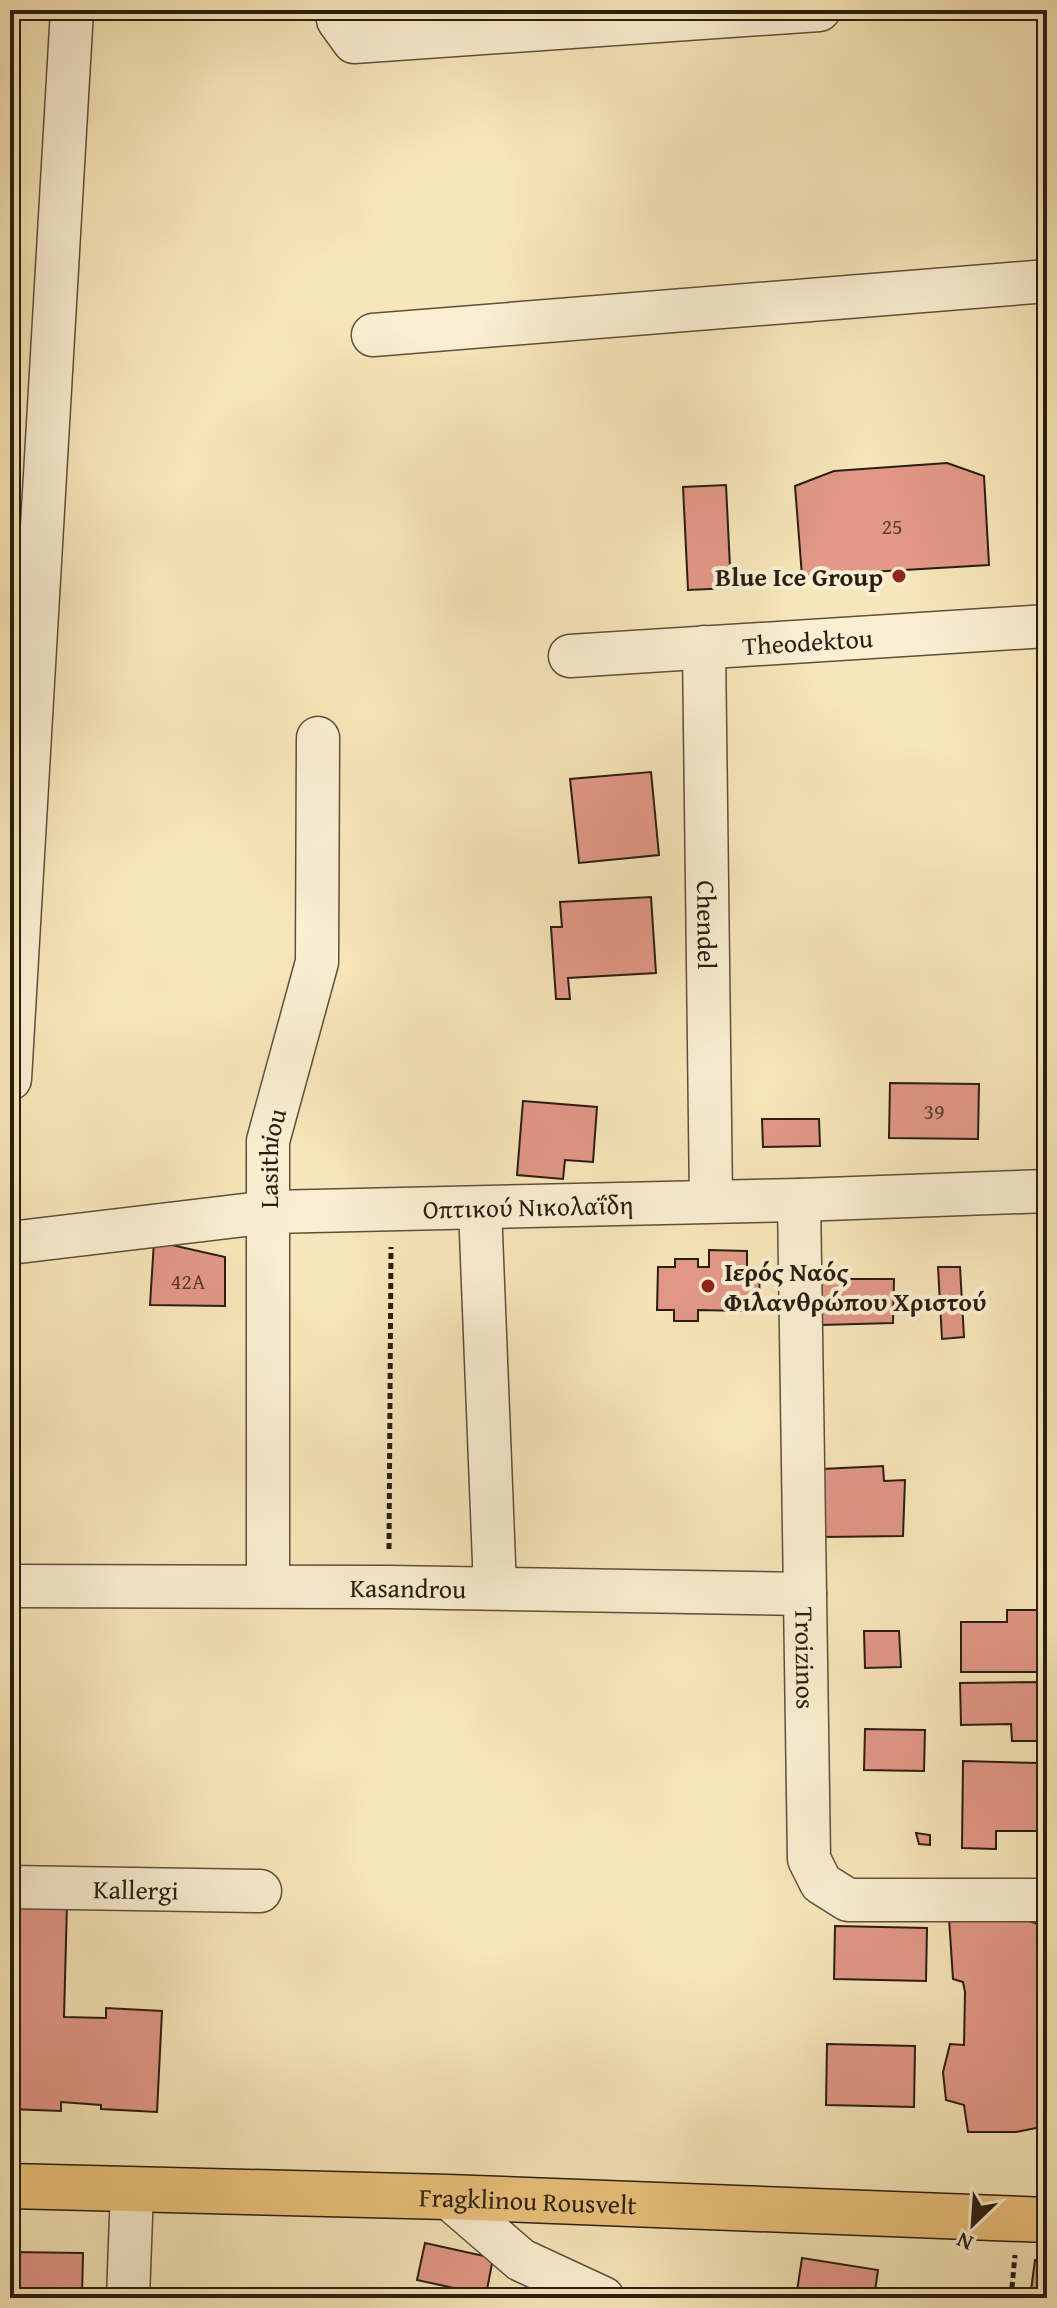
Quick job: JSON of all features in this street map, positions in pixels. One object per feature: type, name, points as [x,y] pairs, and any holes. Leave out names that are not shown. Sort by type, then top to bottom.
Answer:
[{"type":"main road","name":"Fragklinou Rousvelt","points":[[10,2186],[448,2197],[1047,2220]]},
{"type":"street","points":[[10,1079],[72,10]]},
{"type":"street","points":[[346,26],[819,10]]},
{"type":"street","points":[[373,335],[1047,281]]},
{"type":"street","name":"Theodektou","points":[[570,656],[1047,626]]},
{"type":"street","name":"Chendel","points":[[704,647],[711,1201]]},
{"type":"street","name":"Lasithiou","points":[[268,1586],[268,1141],[317,962],[318,738]]},
{"type":"street","name":"Οπτικού Νικολαΐδη","points":[[10,1243],[270,1212],[1047,1191]]},
{"type":"street","name":"Troizinos","points":[[799,1200],[809,1859],[821,1883],[848,1900],[1047,1900]]},
{"type":"street","points":[[480,1208],[495,1588]]},
{"type":"street","name":"Kasandrou","points":[[10,1586],[495,1588],[805,1594]]},
{"type":"street","name":"Kallergi","points":[[10,1887],[260,1891]]},
{"type":"street","points":[[128,2298],[132,2190]]},
{"type":"street","points":[[448,2197],[521,2260],[603,2298]]},
{"type":"path","points":[[389,1587],[391,1210]]},
{"type":"building","points":[[947,463],[984,476],[989,565],[802,576],[795,486],[834,471]]},
{"type":"building","points":[[726,485],[731,588],[688,590],[683,487]]},
{"type":"building","points":[[651,772],[659,855],[579,863],[570,779]]},
{"type":"building","points":[[651,897],[656,973],[568,978],[570,999],[556,999],[551,927],[562,927],[560,902]]},
{"type":"building","points":[[890,1083],[979,1084],[978,1139],[889,1138]]},
{"type":"building","points":[[523,1101],[597,1107],[593,1162],[565,1160],[563,1179],[517,1175]]},
{"type":"building","points":[[762,1119],[819,1119],[820,1146],[763,1147]]},
{"type":"building","points":[[154,1241],[225,1257],[225,1306],[150,1305]]},
{"type":"building","name":"Ιερός Ναός Φιλανθρώπου Χριστού","points":[[709,1250],[747,1251],[747,1269],[760,1269],[759,1302],[746,1302],[746,1311],[698,1310],[698,1321],[674,1321],[674,1310],[657,1310],[658,1267],[675,1267],[675,1259],[698,1259],[698,1267],[709,1267]]},
{"type":"building","points":[[938,1267],[960,1267],[964,1337],[942,1339]]},
{"type":"building","points":[[820,1279],[894,1279],[893,1323],[821,1325]]},
{"type":"building","points":[[883,1466],[884,1481],[905,1480],[903,1536],[823,1537],[822,1469]]},
{"type":"building","points":[[1007,1610],[1042,1610],[1042,1672],[961,1672],[961,1622],[1007,1622]]},
{"type":"building","points":[[864,1631],[899,1631],[901,1667],[865,1668]]},
{"type":"building","points":[[1039,1682],[1040,1741],[1012,1741],[1011,1724],[961,1725],[960,1683]]},
{"type":"building","points":[[865,1729],[925,1730],[924,1771],[864,1770]]},
{"type":"building","points":[[963,1761],[1038,1763],[1037,1831],[996,1831],[996,1849],[962,1848]]},
{"type":"building","points":[[916,1833],[930,1835],[930,1845],[919,1844]]},
{"type":"building","points":[[10,1902],[67,1904],[64,2017],[106,2018],[106,2008],[162,2011],[157,2112],[101,2109],[101,2105],[61,2102],[61,2111],[10,2109]]},
{"type":"building","points":[[949,1918],[1025,1920],[1047,1930],[1047,2120],[1041,2127],[1016,2132],[968,2132],[964,2105],[946,2100],[943,2072],[950,2044],[964,2045],[965,1992],[963,1982],[953,1979]]},
{"type":"building","points":[[835,1926],[927,1928],[926,1981],[834,1979]]},
{"type":"building","points":[[827,2044],[915,2046],[914,2107],[826,2105]]},
{"type":"building","points":[[425,2243],[493,2258],[486,2295],[417,2280]]},
{"type":"building","points":[[10,2252],[83,2253],[82,2298],[10,2298]]},
{"type":"building","points":[[802,2258],[878,2270],[874,2298],[796,2298]]},
{"type":"building","points":[[1035,2260],[1047,2264],[1047,2298],[1030,2298]]},
{"type":"place","name":"Blue Ice Group","points":[[899,576]]},
{"type":"place","name":"Ιερός Ναός Φιλανθρώπου Χριστού","points":[[708,1286]]}]
